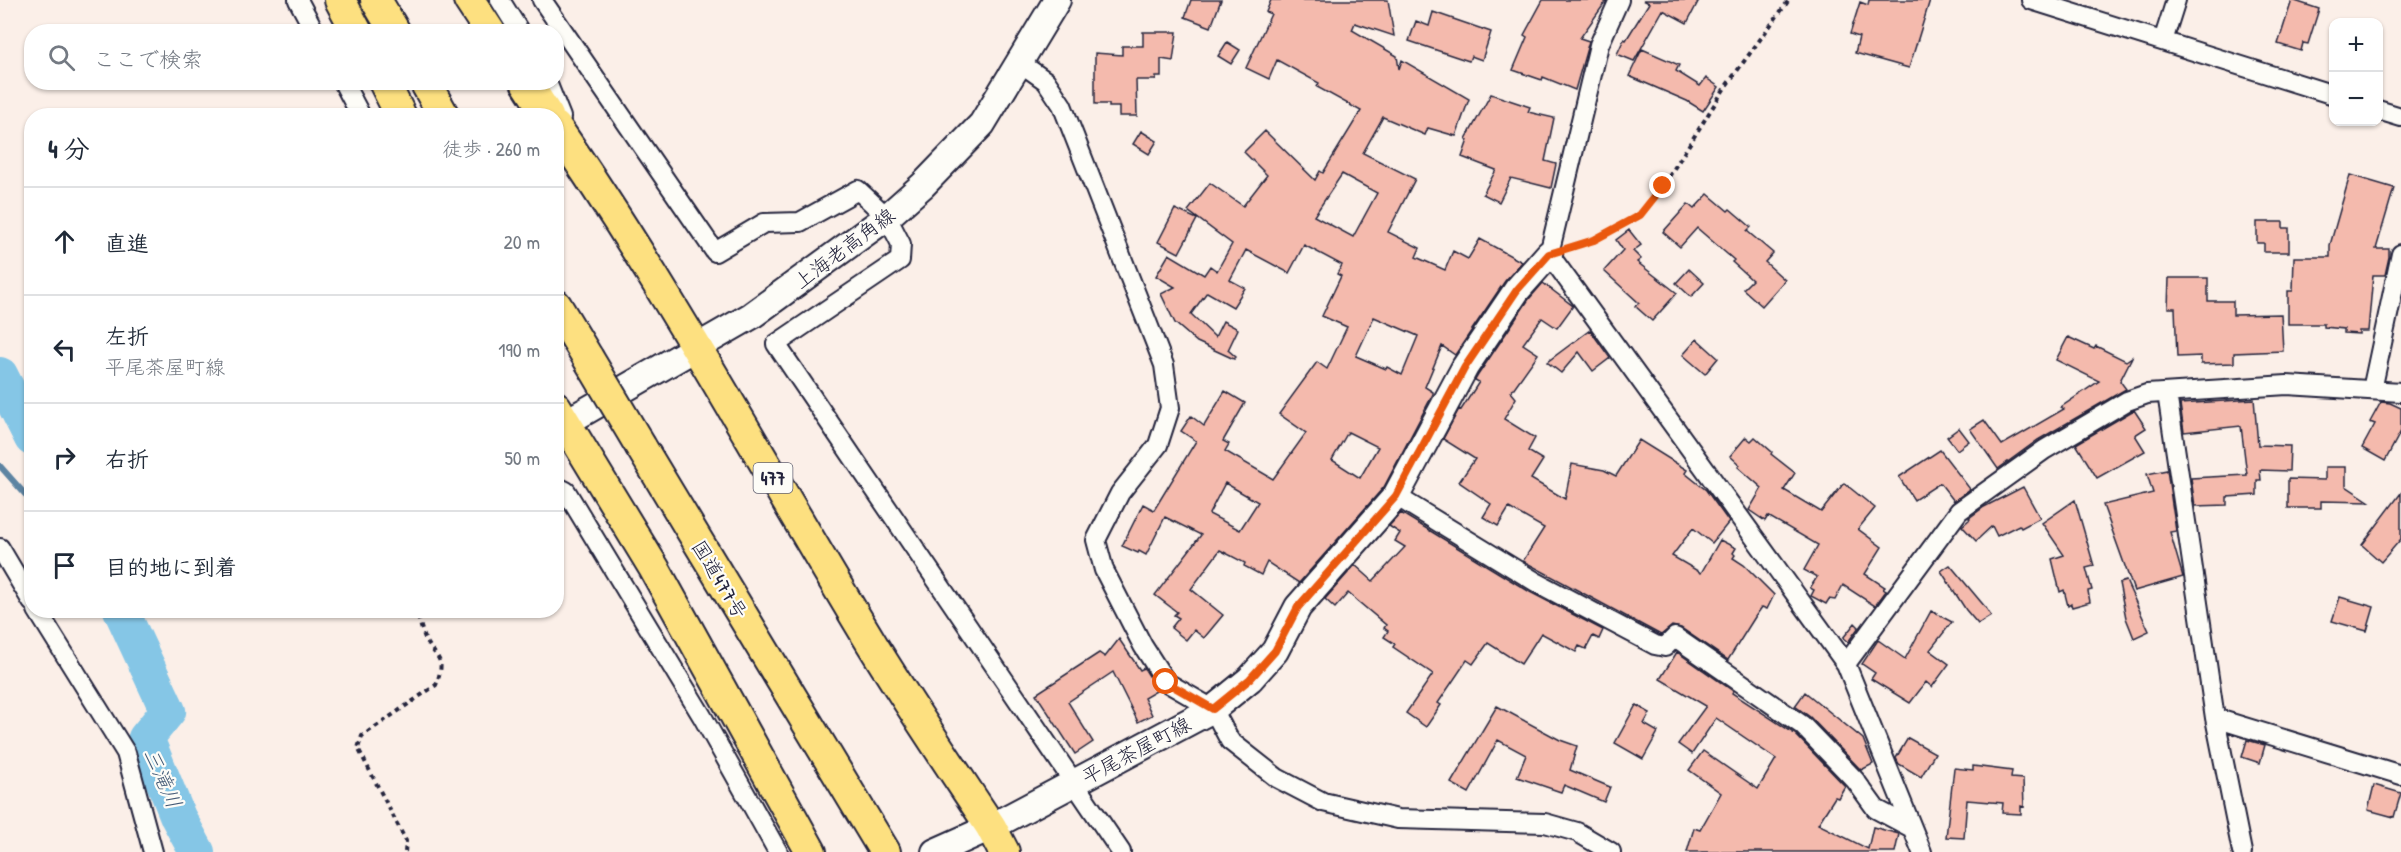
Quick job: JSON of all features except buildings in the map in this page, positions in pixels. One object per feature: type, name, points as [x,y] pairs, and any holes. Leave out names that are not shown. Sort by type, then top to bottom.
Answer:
[{"type":"highway","points":[[340,0],[353,24]]},
{"type":"highway","points":[[376,0],[390,24]]},
{"type":"highway","points":[[469,0],[485,24]]},
{"type":"highway","points":[[388,90],[397,108]]},
{"type":"highway","points":[[429,90],[440,108]]},
{"type":"highway","points":[[531,90],[543,108]]},
{"type":"highway","name":"477","points":[[564,138],[695,347],[876,651],[997,839]]},
{"type":"highway","name":"国道477号","points":[[564,318],[878,841]]},
{"type":"highway","points":[[564,428],[654,568],[811,852]]},
{"type":"main road","name":"上海老高角線","points":[[564,417],[751,316],[887,217],[923,185],[982,124],[1057,0]]},
{"type":"main road","name":"平尾茶屋町線","points":[[935,852],[997,839],[1074,783],[1213,709],[1250,679],[1275,651],[1298,607],[1396,496],[1465,367],[1517,290],[1549,254]]},
{"type":"street","points":[[298,0],[311,24]]},
{"type":"street","points":[[500,0],[515,24]]},
{"type":"street","points":[[542,0],[558,24]]},
{"type":"street","points":[[1619,0],[1599,45],[1549,254],[1846,664],[1922,852]]},
{"type":"street","points":[[2031,0],[2329,93]]},
{"type":"street","points":[[2163,41],[2176,0]]},
{"type":"street","points":[[564,32],[715,252],[764,223],[800,222],[858,190],[887,217],[902,244],[900,260],[776,344],[1121,852]]},
{"type":"street","points":[[1019,62],[1046,81],[1062,105],[1164,365],[1170,408],[1158,445],[1120,493],[1096,540],[1104,570],[1143,646],[1166,682],[1213,709],[1230,741],[1277,778],[1323,802],[1398,819],[1545,823],[1577,832],[1611,852]]},
{"type":"street","points":[[347,90],[357,108]]},
{"type":"street","points":[[550,90],[558,108]]},
{"type":"street","points":[[2383,111],[2401,117]]},
{"type":"street","points":[[564,122],[582,164]]},
{"type":"street","points":[[2372,390],[2401,254]]},
{"type":"street","points":[[1846,664],[1959,511],[2044,450],[2127,401],[2147,394],[2287,385],[2401,392]]},
{"type":"street","points":[[2167,393],[2170,427],[2215,718],[2241,852]]},
{"type":"street","points":[[564,490],[690,696],[778,852]]},
{"type":"street","points":[[1396,496],[1536,582],[1655,645],[1665,647],[1675,637],[1802,725],[1855,780],[1876,809],[1910,827]]},
{"type":"street","points":[[0,548],[24,588]]},
{"type":"street","points":[[42,618],[126,753],[153,852]]},
{"type":"street","points":[[2215,718],[2401,775]]},
{"type":"path","points":[[1549,254],[1594,240],[1640,215],[1663,186],[1726,86],[1789,0]]},
{"type":"path","points":[[405,852],[406,841],[358,748],[362,736],[436,685],[441,671],[439,655],[425,639],[418,618]]},
{"type":"waterway","name":"三滝川","points":[[0,375],[24,422]]},
{"type":"waterway","points":[[0,466],[24,493]]},
{"type":"waterway","name":"三滝川","points":[[125,618],[168,711],[146,738],[178,817],[197,852]]},
{"type":"route","points":[[1166,682],[1213,709],[1250,679],[1275,651],[1298,607],[1396,496],[1465,367],[1517,290],[1549,254],[1594,240],[1640,215],[1663,186]]}]
